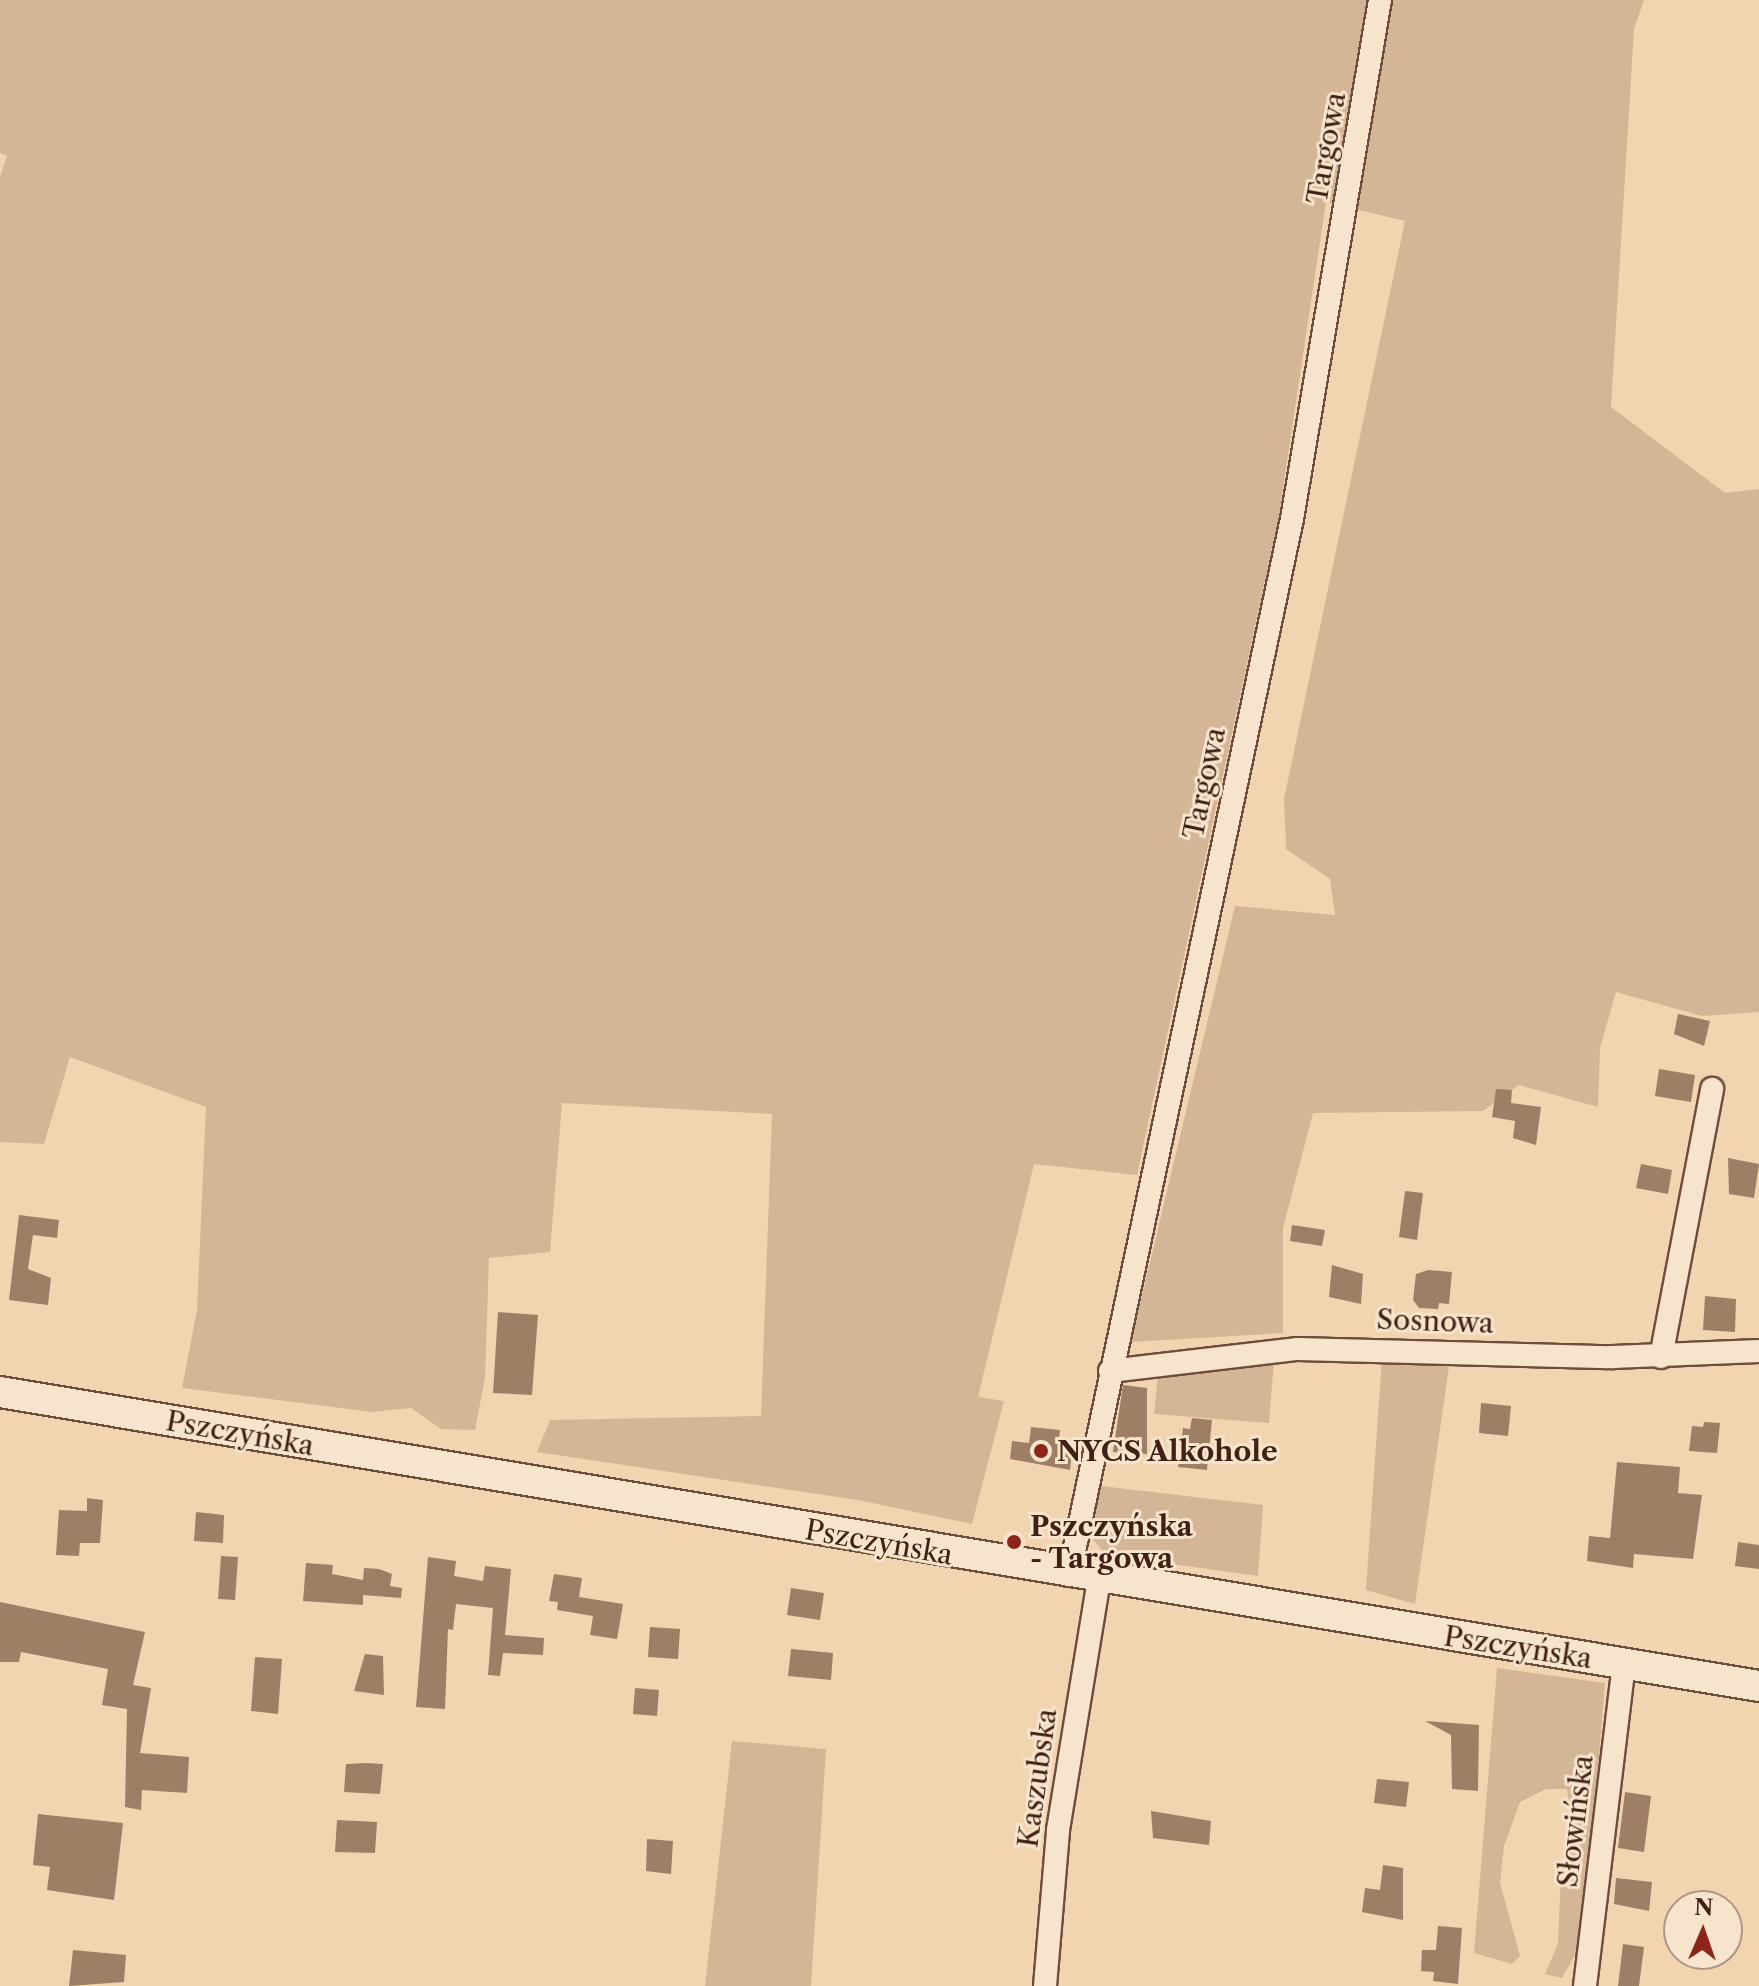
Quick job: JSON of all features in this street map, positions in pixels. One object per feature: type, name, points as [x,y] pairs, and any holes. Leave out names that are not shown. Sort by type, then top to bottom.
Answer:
[{"type":"main road","name":"Pszczyńska","points":[[0,1392],[1069,1575],[1759,1686]]},
{"type":"street","name":"Targowa","points":[[1069,1575],[1292,519],[1380,0]]},
{"type":"street","points":[[1661,1357],[1712,1089]]},
{"type":"street","name":"Sosnowa","points":[[1110,1371],[1298,1349],[1661,1357],[1759,1351]]},
{"type":"street","name":"Kaszubska","points":[[1045,1986],[1058,1830],[1099,1580]]},
{"type":"street","name":"Słowińska","points":[[1585,1986],[1624,1664]]},
{"type":"shaded area","points":[[0,0],[1644,0],[1634,29],[1611,407],[1725,493],[1759,489],[1759,1012],[1702,1016],[1616,992],[1600,1048],[1598,1107],[1519,1085],[1483,1111],[1313,1113],[1283,1228],[1283,1333],[1131,1342],[1235,906],[1335,915],[1330,879],[1286,849],[1284,799],[1405,221],[1326,202],[1279,515],[1137,1175],[1034,1164],[978,1397],[1004,1401],[972,1524],[858,1500],[537,1452],[550,1420],[761,1416],[772,1114],[562,1103],[550,1252],[489,1258],[485,1378],[475,1430],[441,1429],[411,1408],[372,1412],[182,1388],[197,1310],[206,1107],[70,1057],[44,1144],[0,1142],[0,177],[7,156],[0,153]]},
{"type":"shaded area","points":[[1382,1358],[1450,1359],[1415,1604],[1366,1590]]},
{"type":"shaded area","points":[[1274,1360],[1269,1423],[1154,1414],[1158,1375]]},
{"type":"shaded area","points":[[1101,1486],[1263,1505],[1258,1576],[1106,1555],[1090,1536]]},
{"type":"shaded area","points":[[1497,1668],[1605,1683],[1584,1939],[1562,1978],[1545,1974],[1558,1944],[1561,1873],[1573,1832],[1567,1789],[1546,1789],[1520,1802],[1504,1846],[1500,1883],[1520,1956],[1512,1964],[1474,1953]]},
{"type":"shaded area","points":[[732,1741],[826,1749],[811,1986],[705,1986]]},
{"type":"building","points":[[1678,1014],[1710,1021],[1704,1046],[1674,1034]]},
{"type":"building","points":[[1659,1069],[1695,1075],[1691,1102],[1655,1096]]},
{"type":"building","points":[[1496,1089],[1512,1090],[1511,1103],[1541,1107],[1536,1145],[1513,1138],[1515,1121],[1492,1117]]},
{"type":"building","points":[[1728,1158],[1759,1164],[1754,1198],[1729,1194]]},
{"type":"building","points":[[1641,1164],[1672,1170],[1668,1194],[1636,1188]]},
{"type":"building","points":[[1405,1191],[1423,1193],[1417,1240],[1399,1237]]},
{"type":"building","points":[[19,1215],[59,1220],[57,1238],[33,1235],[28,1269],[51,1278],[48,1305],[9,1300]]},
{"type":"building","points":[[1292,1225],[1325,1230],[1322,1246],[1290,1241]]},
{"type":"building","points":[[1332,1265],[1363,1274],[1361,1304],[1329,1297]]},
{"type":"building","points":[[1428,1270],[1452,1272],[1449,1304],[1439,1303],[1438,1309],[1419,1308],[1413,1300],[1416,1274]]},
{"type":"building","points":[[1705,1296],[1736,1299],[1735,1332],[1703,1330]]},
{"type":"building","points":[[498,1312],[538,1315],[532,1395],[493,1393]]},
{"type":"building","points":[[1123,1385],[1147,1388],[1147,1454],[1113,1452]]},
{"type":"building","points":[[1481,1403],[1511,1406],[1508,1436],[1479,1433]]},
{"type":"building","points":[[1192,1418],[1212,1420],[1207,1470],[1178,1467],[1183,1428],[1190,1429]]},
{"type":"building","points":[[1704,1422],[1720,1423],[1717,1453],[1689,1451],[1692,1426],[1703,1427]]},
{"type":"building","name":"NYCS Alkohole","points":[[1031,1427],[1060,1430],[1059,1439],[1073,1441],[1070,1470],[1010,1459],[1012,1441],[1029,1443]]},
{"type":"building","points":[[1617,1462],[1680,1467],[1678,1493],[1702,1495],[1693,1559],[1634,1554],[1633,1568],[1587,1561],[1589,1536],[1610,1538]]},
{"type":"building","points":[[87,1498],[103,1500],[100,1543],[80,1543],[79,1556],[56,1555],[59,1510],[87,1511]]},
{"type":"building","points":[[196,1512],[224,1515],[223,1543],[194,1541]]},
{"type":"building","points":[[1738,1542],[1759,1545],[1759,1569],[1735,1566]]},
{"type":"building","points":[[221,1556],[238,1557],[235,1600],[218,1599]]},
{"type":"building","points":[[428,1557],[456,1561],[454,1576],[483,1581],[485,1566],[511,1569],[505,1635],[544,1638],[543,1655],[503,1653],[500,1676],[488,1675],[493,1608],[456,1604],[453,1630],[448,1629],[445,1709],[416,1707]]},
{"type":"building","points":[[306,1563],[333,1565],[332,1574],[363,1580],[364,1568],[379,1569],[392,1574],[390,1586],[402,1588],[401,1598],[363,1595],[363,1605],[303,1601]]},
{"type":"building","points":[[554,1574],[582,1578],[579,1597],[623,1604],[617,1639],[590,1635],[593,1616],[557,1610],[558,1602],[549,1601]]},
{"type":"building","points":[[791,1588],[824,1593],[820,1620],[787,1615]]},
{"type":"building","points":[[0,1602],[145,1632],[133,1685],[151,1688],[140,1753],[189,1757],[187,1793],[142,1790],[141,1810],[125,1807],[127,1709],[102,1705],[108,1669],[21,1652],[19,1662],[0,1662]]},
{"type":"building","points":[[650,1627],[680,1629],[678,1659],[648,1657]]},
{"type":"building","points":[[791,1649],[833,1653],[831,1680],[788,1676]]},
{"type":"building","points":[[365,1654],[383,1656],[384,1695],[354,1691]]},
{"type":"building","points":[[255,1657],[282,1659],[278,1714],[251,1711]]},
{"type":"building","points":[[635,1688],[659,1690],[657,1716],[633,1714]]},
{"type":"building","points":[[1425,1721],[1479,1725],[1478,1791],[1452,1789],[1451,1735]]},
{"type":"building","points":[[346,1764],[383,1764],[380,1794],[344,1792]]},
{"type":"building","points":[[1377,1779],[1409,1782],[1406,1807],[1374,1803]]},
{"type":"building","points":[[1625,1792],[1651,1796],[1644,1852],[1618,1848]]},
{"type":"building","points":[[1151,1811],[1211,1821],[1209,1845],[1153,1838]]},
{"type":"building","points":[[38,1814],[123,1823],[114,1900],[47,1890],[50,1867],[33,1865]]},
{"type":"building","points":[[337,1820],[377,1822],[375,1853],[335,1852]]},
{"type":"building","points":[[647,1839],[673,1841],[671,1874],[646,1871]]},
{"type":"building","points":[[1383,1865],[1403,1868],[1403,1920],[1362,1912],[1365,1888],[1380,1890]]},
{"type":"building","points":[[1616,1878],[1652,1882],[1649,1911],[1614,1904]]},
{"type":"building","points":[[1438,1926],[1462,1928],[1458,1984],[1433,1981],[1434,1972],[1421,1971],[1422,1950],[1436,1950]]},
{"type":"building","points":[[1623,1944],[1644,1947],[1639,1986],[1618,1986]]},
{"type":"building","points":[[73,1950],[126,1955],[124,1982],[69,1986]]},
{"type":"place","name":"NYCS Alkohole","points":[[1041,1451]]},
{"type":"place","name":"Pszczyńska - Targowa","points":[[1014,1542]]}]
